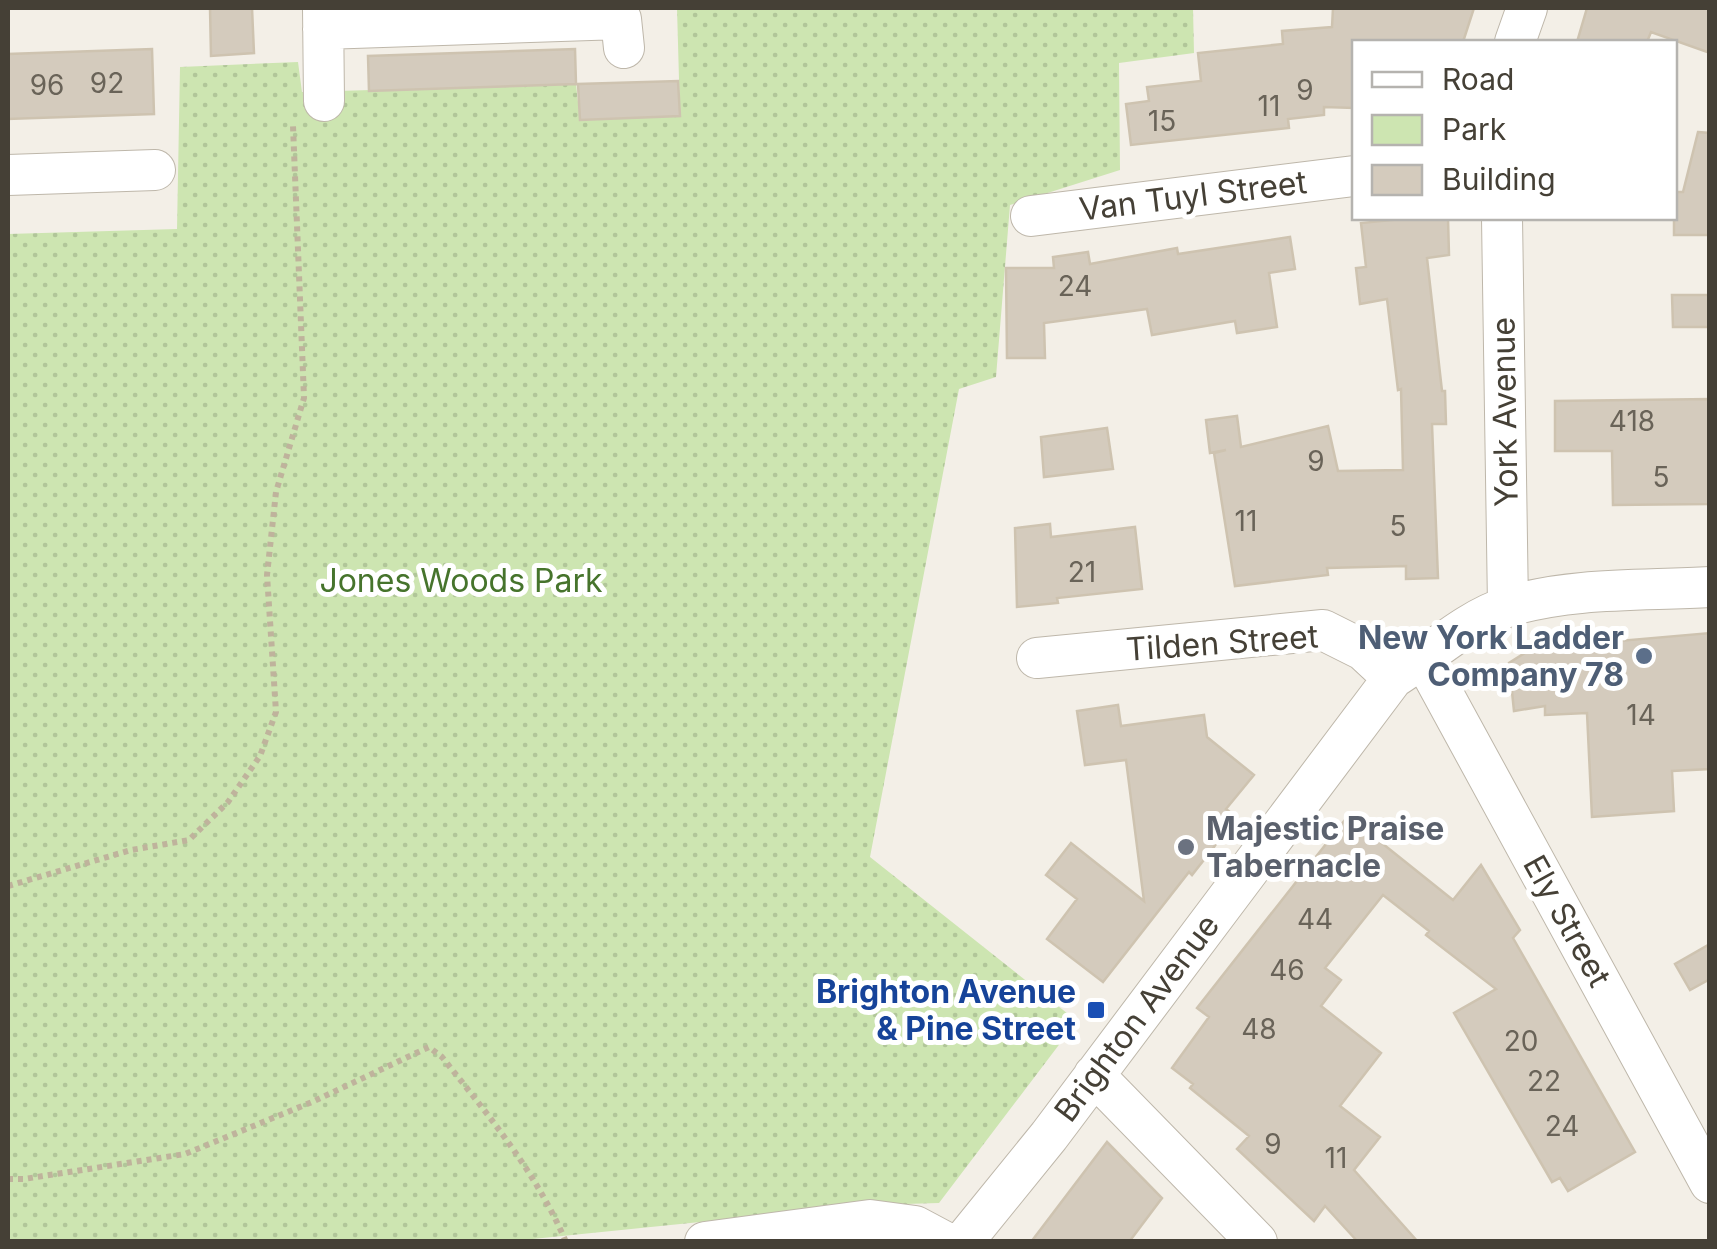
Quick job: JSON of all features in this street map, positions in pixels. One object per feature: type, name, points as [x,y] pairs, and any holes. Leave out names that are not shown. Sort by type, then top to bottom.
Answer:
[{"type":"street","points":[[1516,40],[1526,8]]},
{"type":"street","points":[[308,109],[323,18],[621,19],[624,48]]},
{"type":"street","points":[[8,175],[155,170]]},
{"type":"street","name":"Van Tuyl Street","points":[[1030,216],[1352,176]]},
{"type":"street","name":"York Avenue","points":[[1502,220],[1508,606]]},
{"type":"street","name":"Brighton Avenue","points":[[963,1242],[1408,668],[1452,636],[1508,606],[1566,596],[1710,587]]},
{"type":"street","name":"Tilden Street","points":[[1037,658],[1323,630],[1408,668]]},
{"type":"street","name":"Ely Street","points":[[1408,668],[1710,1183]]},
{"type":"street","points":[[1094,1075],[1257,1242]]},
{"type":"street","points":[[705,1242],[870,1220],[915,1226],[945,1242]]},
{"type":"path","points":[[8,886],[131,850],[189,840],[228,802],[260,756],[276,712],[267,575],[276,492],[304,398],[308,109]]},
{"type":"path","points":[[8,1179],[184,1154],[312,1102],[429,1047],[442,1057],[526,1164],[566,1242]]},
{"type":"green space","name":"Jones Woods Park","points":[[677,8],[1193,8],[1194,53],[1119,63],[1120,170],[1010,205],[996,377],[959,389],[870,857],[1077,1021],[939,1203],[869,1205],[513,1241],[8,1241],[8,234],[177,229],[180,67],[298,62],[302,92],[576,84],[580,120],[680,115]]},
{"type":"building","points":[[210,8],[252,8],[254,53],[211,56]]},
{"type":"building","points":[[1333,8],[1474,8],[1464,40],[1352,40],[1352,108],[1324,107],[1324,115],[1288,119],[1289,128],[1131,145],[1126,104],[1149,101],[1147,87],[1201,81],[1198,53],[1283,44],[1282,31],[1332,27]]},
{"type":"building","points":[[1587,8],[1710,8],[1710,53],[1651,32],[1648,40],[1578,40]]},
{"type":"building","points":[[152,49],[154,114],[8,119],[8,54]]},
{"type":"building","points":[[575,49],[576,84],[369,91],[368,56]]},
{"type":"building","points":[[678,81],[680,116],[580,120],[578,84]]},
{"type":"building","points":[[1698,132],[1710,133],[1710,235],[1674,235],[1677,192],[1683,192]]},
{"type":"building","points":[[1448,220],[1449,255],[1427,258],[1445,391],[1446,424],[1432,424],[1438,578],[1406,579],[1406,566],[1327,568],[1328,575],[1235,586],[1214,453],[1226,450],[1210,453],[1206,420],[1237,416],[1241,447],[1328,426],[1338,471],[1403,470],[1401,389],[1398,390],[1387,299],[1360,304],[1356,268],[1366,267],[1361,223]]},
{"type":"building","points":[[1290,237],[1295,269],[1269,273],[1277,327],[1237,333],[1235,321],[1152,335],[1147,309],[1044,323],[1045,358],[1007,358],[1006,268],[1054,268],[1053,257],[1088,252],[1090,264],[1177,248],[1178,254]]},
{"type":"building","points":[[1672,295],[1710,295],[1710,327],[1673,327]]},
{"type":"building","points":[[1710,399],[1710,504],[1613,505],[1612,451],[1555,451],[1555,401]]},
{"type":"building","points":[[1107,428],[1113,469],[1044,477],[1041,437]]},
{"type":"building","points":[[1050,524],[1051,537],[1135,527],[1142,589],[1057,598],[1058,603],[1017,607],[1015,528]]},
{"type":"building","points":[[1710,633],[1710,769],[1672,771],[1674,811],[1592,817],[1587,713],[1545,715],[1545,706],[1514,711],[1509,663],[1542,642],[1585,640],[1585,644]]},
{"type":"building","points":[[1118,705],[1121,726],[1204,715],[1207,737],[1254,775],[1226,809],[1235,816],[1214,847],[1192,875],[1189,872],[1103,982],[1047,939],[1077,899],[1046,875],[1071,843],[1144,901],[1126,760],[1085,765],[1077,711]]},
{"type":"building","points":[[1348,816],[1453,900],[1481,865],[1520,930],[1513,938],[1635,1152],[1568,1191],[1560,1178],[1552,1182],[1454,1013],[1496,989],[1426,935],[1429,931],[1383,895],[1325,968],[1341,980],[1321,1006],[1381,1053],[1340,1106],[1380,1137],[1354,1170],[1418,1242],[1358,1242],[1325,1206],[1314,1221],[1237,1149],[1249,1136],[1190,1088],[1193,1084],[1172,1068],[1209,1017],[1197,1008]]},
{"type":"building","points":[[1710,944],[1710,979],[1690,990],[1675,964]]},
{"type":"building","points":[[1107,1142],[1162,1198],[1129,1242],[1031,1242]]},
{"type":"place","name":"New York Ladder Company 78","points":[[1644,656]]},
{"type":"place","name":"Majestic Praise Tabernacle","points":[[1186,847]]},
{"type":"place","name":"Brighton Avenue & Pine Street","points":[[1096,1010]]}]
